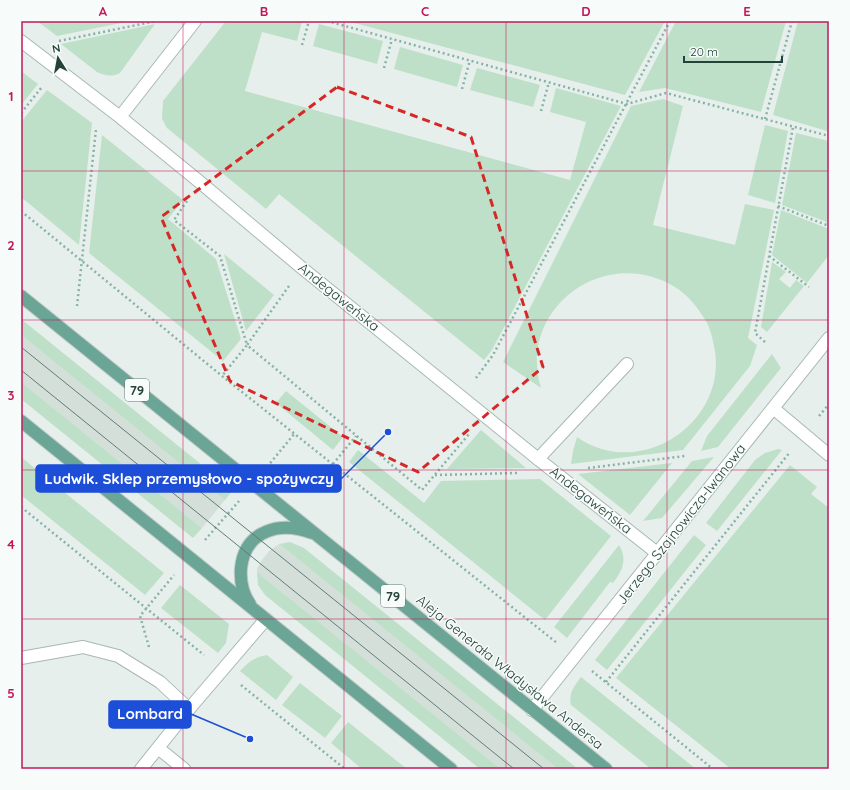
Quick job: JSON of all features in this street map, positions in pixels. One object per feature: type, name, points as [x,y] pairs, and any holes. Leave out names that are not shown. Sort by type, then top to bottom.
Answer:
[{"type":"main road","name":"Aleja Generała Władysława Andersa","points":[[21,296],[606,769]]},
{"type":"main road","points":[[21,421],[451,769]]},
{"type":"main road","points":[[254,610],[244,594],[240,574],[245,551],[252,541],[263,533],[283,528],[301,530],[317,535]]},
{"type":"street","points":[[120,117],[195,21]]},
{"type":"street","name":"Andegaweńska","points":[[21,41],[120,117],[302,268],[657,553]]},
{"type":"street","name":"Jerzego Szajnowicza-Iwanowa","points":[[532,710],[829,338]]},
{"type":"street","points":[[538,459],[627,364]]},
{"type":"street","points":[[772,408],[829,455]]},
{"type":"street","points":[[141,769],[189,709],[266,619]]},
{"type":"street","points":[[21,658],[83,647],[118,656],[160,682],[189,709]]},
{"type":"street","points":[[158,748],[184,769]]},
{"type":"path","points":[[38,54],[52,42],[156,21]]},
{"type":"path","points":[[302,45],[310,21]]},
{"type":"path","points":[[327,21],[627,104],[666,93],[829,136]]},
{"type":"path","points":[[462,396],[494,355],[670,21]]},
{"type":"path","points":[[765,119],[792,21]]},
{"type":"path","points":[[384,68],[392,39]]},
{"type":"path","points":[[462,89],[470,60]]},
{"type":"path","points":[[21,113],[57,69]]},
{"type":"path","points":[[541,111],[549,82]]},
{"type":"path","points":[[77,306],[97,123]]},
{"type":"path","points":[[765,342],[755,333],[793,127]]},
{"type":"path","points":[[189,200],[174,220],[220,256],[247,345],[422,490],[485,415]]},
{"type":"path","points":[[778,206],[829,226]]},
{"type":"path","points":[[21,212],[222,376],[562,647]]},
{"type":"path","points":[[769,256],[809,287]]},
{"type":"path","points":[[222,376],[247,345],[302,268]]},
{"type":"path","points":[[817,418],[829,404]]},
{"type":"path","points":[[264,470],[294,433]]},
{"type":"path","points":[[333,464],[356,436]]},
{"type":"path","points":[[606,682],[793,449]]},
{"type":"path","points":[[581,469],[685,456]]},
{"type":"path","points":[[435,475],[524,472]]},
{"type":"path","points":[[209,535],[234,506]]},
{"type":"path","points":[[21,507],[205,656]]},
{"type":"path","points":[[160,682],[140,616],[178,571]]},
{"type":"path","points":[[591,671],[713,769]]},
{"type":"path","points":[[239,683],[345,769]]},
{"type":"highlighted area","points":[[337,87],[471,137],[543,367],[418,472],[230,381],[161,217]]},
{"type":"shaded area","points":[[21,335],[225,500],[202,528],[21,382]]},
{"type":"shaded area","points":[[279,544],[558,769],[501,769],[257,572],[262,560],[269,551]]},
{"type":"green space","points":[[37,21],[131,21],[57,36]]},
{"type":"green space","points":[[226,21],[302,21],[297,41],[262,32],[245,91],[570,180],[586,122],[550,112],[556,88],[621,106],[492,350],[484,360],[279,194],[266,209],[167,128],[162,119],[163,101]]},
{"type":"green space","points":[[347,21],[665,21],[625,95]]},
{"type":"green space","points":[[676,21],[786,21],[761,112],[665,88],[639,92]]},
{"type":"green space","points":[[798,21],[829,21],[829,125],[827,131],[773,115]]},
{"type":"green space","points":[[155,24],[120,73],[114,75],[106,75],[97,72],[61,44]]},
{"type":"green space","points":[[319,24],[383,41],[377,64],[313,46]]},
{"type":"green space","points":[[400,47],[463,65],[457,87],[394,69]]},
{"type":"green space","points":[[477,68],[540,85],[533,107],[470,90]]},
{"type":"green space","points":[[21,71],[38,84],[21,105]]},
{"type":"green space","points":[[47,90],[92,123],[79,245],[21,197],[21,122]]},
{"type":"green space","points":[[663,99],[683,106],[653,225],[735,245],[745,204],[774,210],[748,338],[757,345],[750,366],[683,450],[571,464],[577,437],[602,449],[628,452],[653,448],[676,436],[695,420],[708,398],[715,373],[714,346],[710,330],[707,322],[690,300],[675,287],[648,276],[621,274],[595,279],[572,292],[554,310],[542,333],[537,359],[541,388],[503,362],[631,106]]},
{"type":"green space","points":[[765,125],[788,131],[775,203],[748,195]]},
{"type":"green space","points":[[796,133],[829,141],[829,223],[782,205]]},
{"type":"green space","points":[[102,135],[183,200],[168,219],[216,259],[241,339],[223,361],[89,253]]},
{"type":"green space","points":[[781,210],[829,229],[829,255],[807,283],[772,255]]},
{"type":"green space","points":[[224,254],[274,295],[246,331]]},
{"type":"green space","points":[[772,262],[786,272],[779,279],[790,288],[796,280],[804,286],[767,332],[761,327]]},
{"type":"green space","points":[[21,319],[233,490],[225,500],[21,335]]},
{"type":"green space","points":[[772,354],[781,368],[718,447],[701,451],[707,436]]},
{"type":"green space","points":[[21,382],[202,528],[193,538],[21,399]]},
{"type":"green space","points":[[286,391],[343,437],[333,450],[276,403]]},
{"type":"green space","points":[[481,430],[526,468],[447,469]]},
{"type":"green space","points":[[778,449],[782,450],[717,531],[706,523],[755,460],[765,453]]},
{"type":"green space","points":[[358,450],[424,503],[441,481],[540,479],[611,536],[545,620],[349,462]]},
{"type":"green space","points":[[21,457],[164,573],[145,595],[21,495]]},
{"type":"green space","points":[[714,457],[662,518],[643,521],[692,461]]},
{"type":"green space","points":[[672,463],[630,515],[578,474]]},
{"type":"green space","points":[[790,465],[817,487],[811,494],[829,508],[829,769],[731,769],[616,678]]},
{"type":"green space","points":[[694,535],[706,545],[607,670],[595,660]]},
{"type":"green space","points":[[290,542],[304,548],[578,769],[558,769],[279,544]]},
{"type":"green space","points":[[619,545],[622,550],[623,565],[619,574],[613,583],[610,582],[567,638],[554,627]]},
{"type":"green space","points":[[257,572],[501,769],[480,769],[265,595],[258,585]]},
{"type":"green space","points":[[180,585],[229,624],[226,643],[218,653],[161,608]]},
{"type":"green space","points":[[267,655],[293,677],[276,700],[240,671],[252,660]]},
{"type":"green space","points":[[581,677],[696,769],[651,769],[571,705],[571,693]]},
{"type":"green space","points":[[300,683],[342,716],[325,738],[282,705]]},
{"type":"green space","points":[[348,722],[407,769],[362,769],[331,743]]},
{"type":"tram line","points":[[21,347],[544,769]]},
{"type":"tram line","points":[[21,370],[514,769]]},
{"type":"place","name":"Ludwik. Sklep przemysłowo - spożywczy","points":[[388,432]]},
{"type":"place","name":"Lombard","points":[[250,739]]}]
